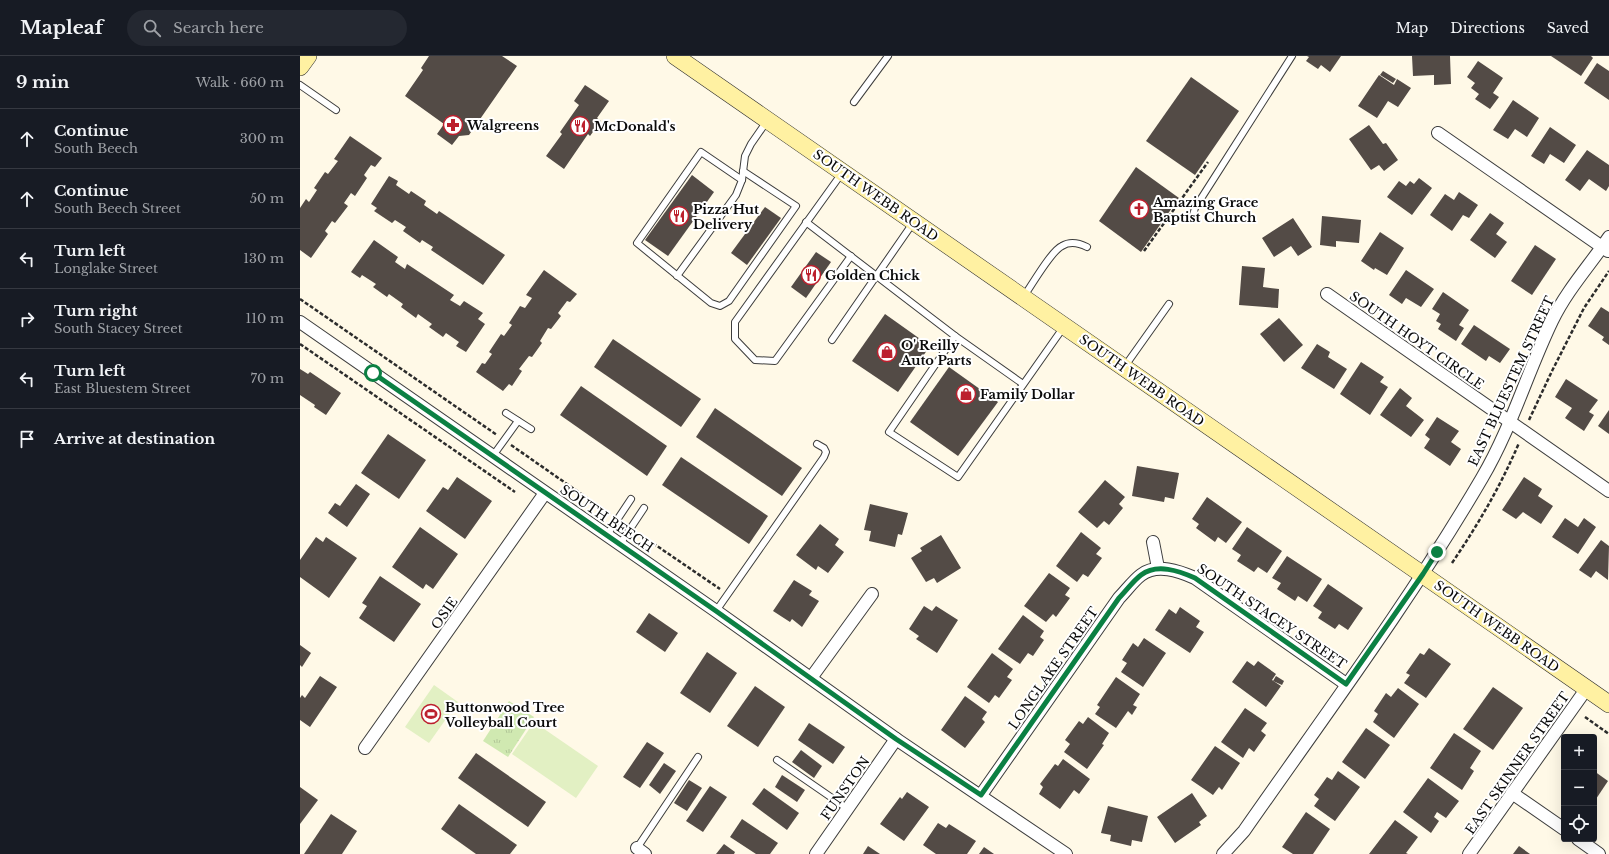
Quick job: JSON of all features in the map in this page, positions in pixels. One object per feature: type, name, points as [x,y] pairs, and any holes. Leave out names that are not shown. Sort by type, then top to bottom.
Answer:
[{"type":"main road","points":[[300,68],[308,56]]},
{"type":"main road","name":"SOUTH WEBB ROAD","points":[[675,56],[1609,704]]},
{"type":"street","points":[[1438,133],[1607,245]]},
{"type":"street","name":"EAST BLUESTEM STREET","points":[[1223,854],[1244,831],[1423,574],[1483,477],[1504,435],[1552,321],[1566,295],[1607,245]]},
{"type":"street","name":"SOUTH HOYT CIRCLE","points":[[1327,294],[1609,491]]},
{"type":"street","name":"SOUTH BEECH","points":[[300,322],[716,611],[896,739],[981,795],[1066,854]]},
{"type":"street","name":"OSIE","points":[[365,748],[545,493]]},
{"type":"street","points":[[1153,542],[1158,568]]},
{"type":"street","name":"SOUTH STACEY STREET","points":[[1158,568],[1180,571],[1195,578],[1346,684]]},
{"type":"street","name":"LONGLAKE STREET","points":[[981,795],[1119,598],[1142,574],[1158,568]]},
{"type":"street","points":[[811,678],[872,594]]},
{"type":"street","name":"EAST SKINNER STREET","points":[[1469,854],[1587,688]]},
{"type":"street","name":"FUNSTON","points":[[816,854],[896,739]]},
{"type":"street","points":[[1512,793],[1561,827]]},
{"type":"street","points":[[1582,842],[1599,854]]},
{"type":"lane","points":[[854,102],[888,56]]},
{"type":"lane","points":[[1193,215],[1195,208],[1292,56]]},
{"type":"lane","points":[[300,85],[336,110]]},
{"type":"lane","points":[[678,276],[736,195],[742,180],[745,156],[767,120]]},
{"type":"lane","points":[[742,180],[701,152],[637,243],[711,303],[720,306],[729,301],[796,206],[743,171]]},
{"type":"lane","points":[[842,172],[735,322],[736,339],[755,360],[775,361],[851,256]]},
{"type":"lane","points":[[806,222],[955,336],[1023,384]]},
{"type":"lane","points":[[832,340],[914,222]]},
{"type":"lane","points":[[1023,297],[1058,248],[1068,243],[1075,243],[1087,247]]},
{"type":"lane","points":[[1124,367],[1168,304]]},
{"type":"lane","points":[[955,336],[889,432],[958,477],[1064,326]]},
{"type":"lane","points":[[506,413],[531,429]]},
{"type":"lane","points":[[492,456],[518,421]]},
{"type":"lane","points":[[716,611],[824,457],[826,452],[824,448],[817,444]]},
{"type":"lane","points":[[607,535],[631,499]]},
{"type":"lane","points":[[620,544],[644,508]]},
{"type":"lane","points":[[641,851],[698,757]]},
{"type":"lane","points":[[777,760],[848,809]]},
{"type":"path","points":[[1144,251],[1208,162]]},
{"type":"path","points":[[1452,563],[1482,519],[1508,469],[1552,371],[1584,308],[1609,271]]},
{"type":"path","points":[[300,344],[515,492]]},
{"type":"path","points":[[1585,717],[1609,734]]},
{"type":"green space","name":"Buttonwood Tree Volleyball Court","points":[[434,685],[458,702],[429,743],[405,727]]},
{"type":"green space","points":[[509,701],[534,717],[508,757],[483,741]]},
{"type":"green space","points":[[534,722],[598,766],[576,798],[512,754]]},
{"type":"building","name":"Walgreens","points":[[429,56],[502,56],[517,66],[469,135],[459,136],[452,145],[437,134],[444,124],[405,96],[423,70],[421,68]]},
{"type":"building","points":[[1307,56],[1341,56],[1330,72],[1321,65],[1318,69],[1306,61],[1309,57]]},
{"type":"building","points":[[1412,56],[1450,56],[1451,84],[1434,85],[1434,75],[1413,76]]},
{"type":"building","points":[[1551,56],[1591,56],[1593,58],[1581,76]]},
{"type":"building","points":[[1478,61],[1503,78],[1493,93],[1499,97],[1490,109],[1475,99],[1479,94],[1471,88],[1475,83],[1467,77]]},
{"type":"building","points":[[1597,63],[1609,71],[1609,100],[1584,83]]},
{"type":"building","points":[[1383,71],[1396,79],[1393,83],[1380,75]]},
{"type":"building","points":[[1379,75],[1394,85],[1397,79],[1411,88],[1398,107],[1388,101],[1377,118],[1358,106]]},
{"type":"building","points":[[1191,77],[1239,111],[1195,175],[1146,141]]},
{"type":"building","name":"McDonald's","points":[[585,85],[609,101],[597,118],[601,121],[590,136],[588,134],[564,169],[546,156],[562,134],[560,132],[579,105],[574,101]]},
{"type":"building","points":[[1513,100],[1539,118],[1527,137],[1515,129],[1508,139],[1493,130]]},
{"type":"building","points":[[1369,125],[1383,144],[1386,143],[1398,160],[1384,171],[1379,165],[1371,170],[1349,139]]},
{"type":"building","points":[[1550,127],[1576,145],[1564,163],[1550,154],[1544,164],[1531,156]]},
{"type":"building","points":[[350,136],[382,158],[375,167],[371,165],[364,175],[367,178],[355,196],[351,193],[344,203],[348,206],[335,223],[332,221],[325,231],[328,234],[311,258],[300,250],[300,208],[306,199],[309,202],[317,190],[314,188],[325,172],[328,174],[338,161],[334,159]]},
{"type":"building","points":[[1587,150],[1609,165],[1609,186],[1606,191],[1589,179],[1580,191],[1565,180]]},
{"type":"building","name":"Amazing Grace Baptist Church","points":[[1136,167],[1179,198],[1141,252],[1099,221]]},
{"type":"building","name":"Pizza Hut Delivery","points":[[692,175],[714,192],[668,256],[645,240]]},
{"type":"building","points":[[389,176],[398,181],[396,185],[409,194],[411,191],[426,201],[424,205],[437,214],[439,211],[505,255],[483,285],[431,250],[433,247],[422,240],[420,243],[403,231],[406,227],[395,220],[392,223],[374,211],[377,208],[371,204]]},
{"type":"building","points":[[1419,178],[1432,188],[1412,215],[1387,197],[1399,181],[1406,186],[1410,181],[1414,184]]},
{"type":"building","points":[[1459,192],[1478,205],[1469,218],[1463,215],[1452,231],[1430,215],[1445,194],[1454,200]]},
{"type":"building","points":[[765,207],[781,218],[747,265],[731,253]]},
{"type":"building","points":[[1490,213],[1504,223],[1496,234],[1507,242],[1495,258],[1470,240]]},
{"type":"building","points":[[1322,216],[1361,220],[1359,243],[1336,241],[1336,247],[1320,245]]},
{"type":"building","points":[[1293,218],[1312,247],[1298,256],[1291,246],[1274,257],[1262,238]]},
{"type":"building","points":[[1380,232],[1404,248],[1387,275],[1375,268],[1374,270],[1361,261]]},
{"type":"building","points":[[374,240],[398,257],[395,262],[405,269],[407,264],[454,295],[450,300],[460,306],[464,301],[483,313],[478,319],[485,324],[466,352],[456,346],[459,342],[446,333],[443,337],[429,327],[432,324],[418,314],[416,318],[401,307],[403,304],[389,294],[387,297],[373,287],[376,284],[362,275],[360,278],[351,272]]},
{"type":"building","points":[[1535,245],[1556,259],[1532,295],[1511,281]]},
{"type":"building","name":"Golden Chick","points":[[816,252],[831,262],[806,298],[791,287]]},
{"type":"building","points":[[1242,266],[1265,268],[1263,287],[1279,289],[1278,308],[1239,305]]},
{"type":"building","points":[[544,270],[577,294],[570,302],[567,301],[558,313],[561,316],[551,329],[548,328],[540,341],[542,343],[532,357],[529,356],[519,369],[522,371],[512,386],[509,384],[503,391],[476,372],[482,363],[485,364],[492,354],[489,352],[501,334],[504,336],[512,325],[509,323],[520,306],[525,308],[532,298],[526,295]]},
{"type":"building","points":[[1406,270],[1434,289],[1421,307],[1406,298],[1402,304],[1389,295]]},
{"type":"building","points":[[1443,292],[1469,310],[1459,325],[1464,328],[1456,341],[1438,329],[1441,324],[1436,321],[1440,314],[1432,309]]},
{"type":"building","points":[[1601,307],[1609,312],[1609,345],[1602,340],[1604,337],[1588,326]]},
{"type":"building","points":[[885,314],[930,346],[898,392],[852,361]]},
{"type":"building","points":[[1279,318],[1303,345],[1284,362],[1260,334]]},
{"type":"building","points":[[1474,325],[1510,349],[1500,363],[1489,356],[1486,361],[1461,344]]},
{"type":"building","points":[[613,339],[701,399],[681,427],[594,367]]},
{"type":"building","points":[[1317,344],[1330,352],[1328,357],[1347,369],[1334,389],[1301,368]]},
{"type":"building","points":[[1361,362],[1384,377],[1380,382],[1388,387],[1370,415],[1340,394]]},
{"type":"building","points":[[949,367],[998,402],[958,456],[910,422]]},
{"type":"building","points":[[300,369],[308,374],[310,372],[341,393],[326,415],[314,407],[315,405],[300,395]]},
{"type":"building","points":[[1566,379],[1598,400],[1589,412],[1594,415],[1584,431],[1565,418],[1572,408],[1555,397]]},
{"type":"building","points":[[581,386],[667,446],[647,476],[560,415]]},
{"type":"building","points":[[1400,388],[1412,398],[1406,406],[1424,420],[1411,437],[1380,415]]},
{"type":"building","points":[[715,408],[802,468],[782,496],[696,437]]},
{"type":"building","points":[[1609,410],[1609,434],[1598,426]]},
{"type":"building","points":[[1437,417],[1459,431],[1451,442],[1461,449],[1450,466],[1424,448],[1430,439],[1425,435]]},
{"type":"building","points":[[388,434],[426,460],[399,499],[361,473]]},
{"type":"building","points":[[681,457],[768,516],[749,544],[662,485]]},
{"type":"building","points":[[1137,466],[1179,473],[1174,499],[1165,497],[1164,502],[1132,496]]},
{"type":"building","points":[[457,477],[492,501],[465,539],[426,511],[443,487],[448,490]]},
{"type":"building","points":[[1524,477],[1542,489],[1538,496],[1553,506],[1541,524],[1523,512],[1516,519],[1502,510]]},
{"type":"building","points":[[1105,480],[1125,497],[1119,504],[1123,508],[1109,525],[1104,521],[1097,528],[1078,512]]},
{"type":"building","points":[[356,484],[370,494],[347,527],[328,513],[335,503],[340,506]]},
{"type":"building","points":[[1207,497],[1242,522],[1226,543],[1218,537],[1215,542],[1196,528],[1199,524],[1192,519]]},
{"type":"building","points":[[870,504],[908,513],[902,535],[898,534],[895,547],[869,541],[871,531],[864,530]]},
{"type":"building","points":[[1565,518],[1578,527],[1584,518],[1596,527],[1578,554],[1552,537]]},
{"type":"building","points":[[820,524],[839,539],[835,545],[844,552],[828,573],[818,566],[816,570],[796,555]]},
{"type":"building","points":[[420,527],[458,554],[433,589],[426,584],[423,589],[392,567]]},
{"type":"building","points":[[1247,527],[1282,551],[1267,573],[1258,567],[1254,572],[1237,561],[1241,555],[1232,549]]},
{"type":"building","points":[[1081,532],[1101,548],[1096,554],[1102,558],[1088,577],[1083,574],[1077,582],[1056,566]]},
{"type":"building","points":[[941,535],[961,568],[937,583],[934,578],[926,582],[911,558],[922,551],[920,548]]},
{"type":"building","points":[[316,537],[323,542],[326,537],[357,558],[329,598],[300,577],[300,560]]},
{"type":"building","points":[[1601,540],[1609,546],[1608,580],[1596,571],[1591,578],[1579,570]]},
{"type":"building","points":[[1287,556],[1322,579],[1307,602],[1298,596],[1295,601],[1277,589],[1281,583],[1272,578]]},
{"type":"building","points":[[1049,573],[1070,588],[1065,595],[1070,598],[1056,617],[1053,614],[1046,622],[1024,606]]},
{"type":"building","points":[[380,576],[421,604],[394,642],[359,618],[367,606],[362,603]]},
{"type":"building","points":[[794,580],[812,591],[809,595],[819,601],[802,627],[792,619],[790,622],[773,611]]},
{"type":"building","points":[[1328,584],[1363,608],[1348,630],[1339,624],[1335,629],[1318,618],[1322,612],[1313,606]]},
{"type":"building","points":[[924,606],[932,611],[936,606],[958,620],[937,653],[916,639],[919,636],[909,629]]},
{"type":"building","points":[[1180,607],[1200,621],[1196,627],[1204,632],[1190,653],[1155,630],[1169,609],[1176,614]]},
{"type":"building","points":[[649,613],[678,633],[665,652],[636,632]]},
{"type":"building","points":[[1023,615],[1044,631],[1040,637],[1044,640],[1033,656],[1028,653],[1020,664],[998,649]]},
{"type":"building","points":[[1144,638],[1166,653],[1143,687],[1121,672],[1127,663],[1122,660],[1133,643],[1138,647]]},
{"type":"building","points":[[300,645],[311,653],[302,667],[300,665]]},
{"type":"building","points":[[1429,648],[1451,664],[1426,698],[1404,683],[1410,675],[1406,673],[1420,653],[1424,655]]},
{"type":"building","points":[[707,652],[737,673],[710,713],[680,693]]},
{"type":"building","points":[[992,653],[1013,669],[1007,677],[1012,680],[999,698],[995,695],[989,703],[967,687]]},
{"type":"building","points":[[1247,661],[1254,666],[1258,661],[1276,674],[1272,680],[1281,686],[1266,707],[1232,682]]},
{"type":"building","points":[[320,676],[337,687],[310,727],[300,720],[300,698],[302,695],[305,698]]},
{"type":"building","points":[[1276,676],[1284,681],[1282,685],[1273,681]]},
{"type":"building","points":[[1116,677],[1140,694],[1133,705],[1137,707],[1132,715],[1128,711],[1116,728],[1095,714],[1100,707],[1097,705]]},
{"type":"building","points":[[755,686],[785,707],[758,747],[727,726]]},
{"type":"building","points":[[1493,687],[1523,708],[1493,750],[1463,729]]},
{"type":"building","points":[[1398,688],[1419,704],[1394,738],[1373,722],[1378,714],[1374,711],[1386,693],[1391,697]]},
{"type":"building","points":[[965,696],[987,712],[982,719],[985,722],[965,748],[941,730]]},
{"type":"building","points":[[1245,708],[1267,723],[1261,731],[1266,735],[1254,752],[1249,748],[1243,758],[1221,742]]},
{"type":"building","points":[[1088,717],[1109,733],[1102,744],[1104,745],[1087,769],[1064,752],[1070,744],[1065,740],[1079,721],[1083,724]]},
{"type":"building","points":[[809,723],[845,747],[833,764],[798,740]]},
{"type":"building","points":[[1366,728],[1390,745],[1365,779],[1342,762]]},
{"type":"building","points":[[1454,733],[1481,751],[1470,768],[1474,771],[1462,790],[1430,768]]},
{"type":"building","points":[[647,742],[664,753],[640,788],[623,777]]},
{"type":"building","points":[[1215,746],[1240,763],[1222,790],[1219,787],[1213,795],[1191,780]]},
{"type":"building","points":[[801,750],[822,766],[814,778],[792,762]]},
{"type":"building","points":[[476,753],[546,802],[528,827],[458,778]]},
{"type":"building","points":[[1063,759],[1090,779],[1079,794],[1074,790],[1060,809],[1039,794],[1043,787],[1040,784],[1055,764],[1058,766]]},
{"type":"building","points":[[664,763],[676,771],[660,794],[649,785]]},
{"type":"building","points":[[1338,771],[1360,787],[1335,821],[1314,806],[1319,799],[1314,795],[1327,777],[1332,780]]},
{"type":"building","points":[[1597,773],[1608,781],[1597,798]]},
{"type":"building","points":[[782,775],[805,790],[797,802],[775,787]]},
{"type":"building","points":[[1428,778],[1459,801],[1446,818],[1437,812],[1434,817],[1439,821],[1431,833],[1403,812]]},
{"type":"building","points":[[689,780],[702,788],[687,811],[674,803]]},
{"type":"building","points":[[710,786],[727,797],[703,832],[686,821]]},
{"type":"building","points":[[300,787],[318,800],[300,824]]},
{"type":"building","points":[[764,788],[799,813],[787,830],[752,804]]},
{"type":"building","points":[[907,792],[929,807],[904,841],[880,824],[900,797],[902,799]]},
{"type":"building","points":[[1192,793],[1207,816],[1199,822],[1201,825],[1175,843],[1157,817]]},
{"type":"building","points":[[459,804],[517,845],[510,854],[476,854],[441,829]]},
{"type":"building","points":[[1108,806],[1148,816],[1142,842],[1132,840],[1131,846],[1110,841],[1111,835],[1101,833]]},
{"type":"building","points":[[1306,812],[1330,829],[1313,854],[1293,854],[1282,847]]},
{"type":"building","points":[[331,814],[357,831],[342,854],[304,854]]},
{"type":"building","points":[[742,819],[778,843],[770,854],[756,854],[730,837]]},
{"type":"building","points":[[1395,820],[1418,837],[1406,853],[1408,854],[1369,854]]},
{"type":"building","points":[[938,823],[946,828],[949,824],[976,841],[967,854],[936,854],[923,845]]},
{"type":"building","points":[[724,844],[735,852],[734,854],[716,854]]},
{"type":"building","points":[[868,846],[880,854],[863,854]]},
{"type":"building","points":[[1519,846],[1530,854],[1513,854]]},
{"type":"building","points":[[984,847],[994,854],[979,854]]},
{"type":"place","name":"Walgreens","points":[[453,125]]},
{"type":"place","name":"McDonald's","points":[[580,126]]},
{"type":"place","name":"Amazing Grace Baptist Church","points":[[1139,209]]},
{"type":"place","name":"Pizza Hut Delivery","points":[[679,216]]},
{"type":"place","name":"Golden Chick","points":[[811,275]]},
{"type":"place","name":"O' Reilly Auto Parts","points":[[887,352]]},
{"type":"place","name":"Family Dollar","points":[[966,394]]},
{"type":"place","name":"Buttonwood Tree Volleyball Court","points":[[431,714]]},
{"type":"route","points":[[373,373],[716,611],[896,739],[981,795],[1119,598],[1142,574],[1158,568],[1180,571],[1195,578],[1346,684],[1437,552]]}]
